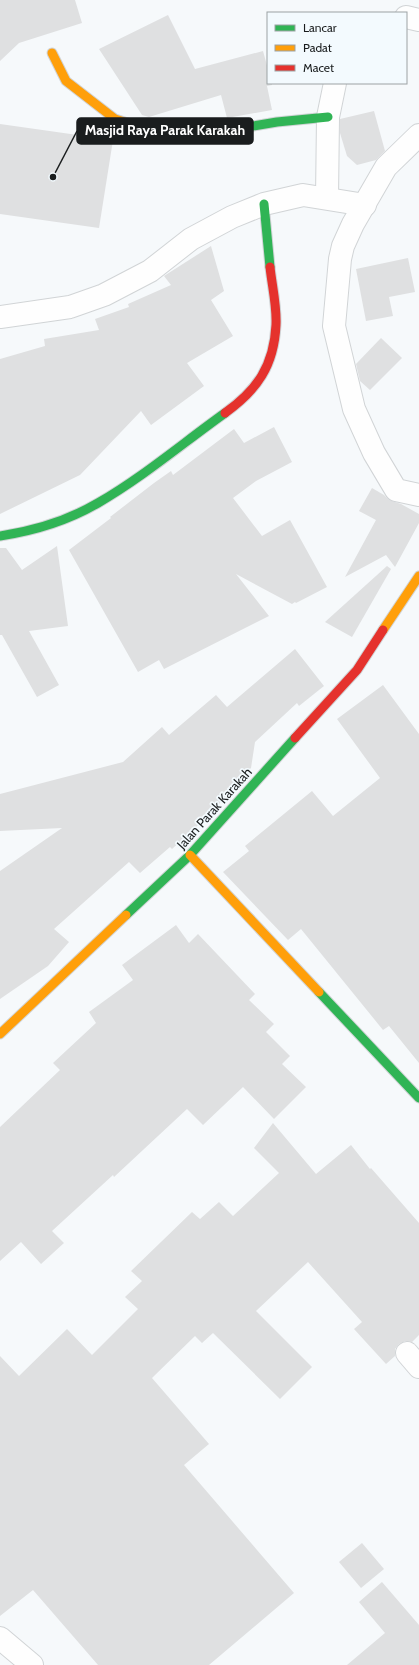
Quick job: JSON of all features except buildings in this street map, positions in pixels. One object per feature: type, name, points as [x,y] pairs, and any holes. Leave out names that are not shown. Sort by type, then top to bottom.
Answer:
[{"type":"street","points":[[407,17],[419,20]]},
{"type":"street","points":[[52,54],[66,81],[115,119],[157,133],[218,132],[277,122],[328,116]]},
{"type":"street","points":[[327,198],[328,116],[335,84]]},
{"type":"street","points":[[419,135],[386,167],[365,205],[352,224],[343,246],[340,259],[334,326],[354,409],[374,453],[396,490],[419,495]]},
{"type":"street","points":[[0,317],[70,307],[104,295],[150,271],[191,239],[232,217],[264,204],[303,194],[365,205]]},
{"type":"street","points":[[0,536],[21,533],[52,524],[97,504],[126,485],[243,400],[264,374],[272,353],[276,325],[264,204]]},
{"type":"street","name":"Jalan Parak Karakah","points":[[0,1034],[190,855],[357,670],[419,576]]},
{"type":"street","points":[[190,855],[419,1098]]},
{"type":"street","points":[[0,1638],[32,1665]]},
{"type":"traffic: fast","points":[[146,129],[157,133],[218,132],[277,122],[328,117]]},
{"type":"traffic: fast","points":[[264,204],[270,267]]},
{"type":"traffic: fast","points":[[0,536],[25,531],[63,520],[98,503],[147,471],[225,413]]},
{"type":"traffic: fast","points":[[126,915],[190,855],[295,738]]},
{"type":"traffic: fast","points":[[319,992],[419,1098]]},
{"type":"traffic: slow","points":[[52,53],[66,81],[115,119],[146,129]]},
{"type":"traffic: slow","points":[[383,630],[419,576]]},
{"type":"traffic: slow","points":[[190,855],[319,992]]},
{"type":"traffic: slow","points":[[0,1034],[126,915]]},
{"type":"traffic: jam","points":[[225,413],[255,386],[262,376],[272,353],[275,340],[276,318],[270,267]]},
{"type":"traffic: jam","points":[[295,738],[357,670],[383,630]]},
{"type":"place","name":"Masjid Raya Parak Karakah","points":[[53,177]]}]
